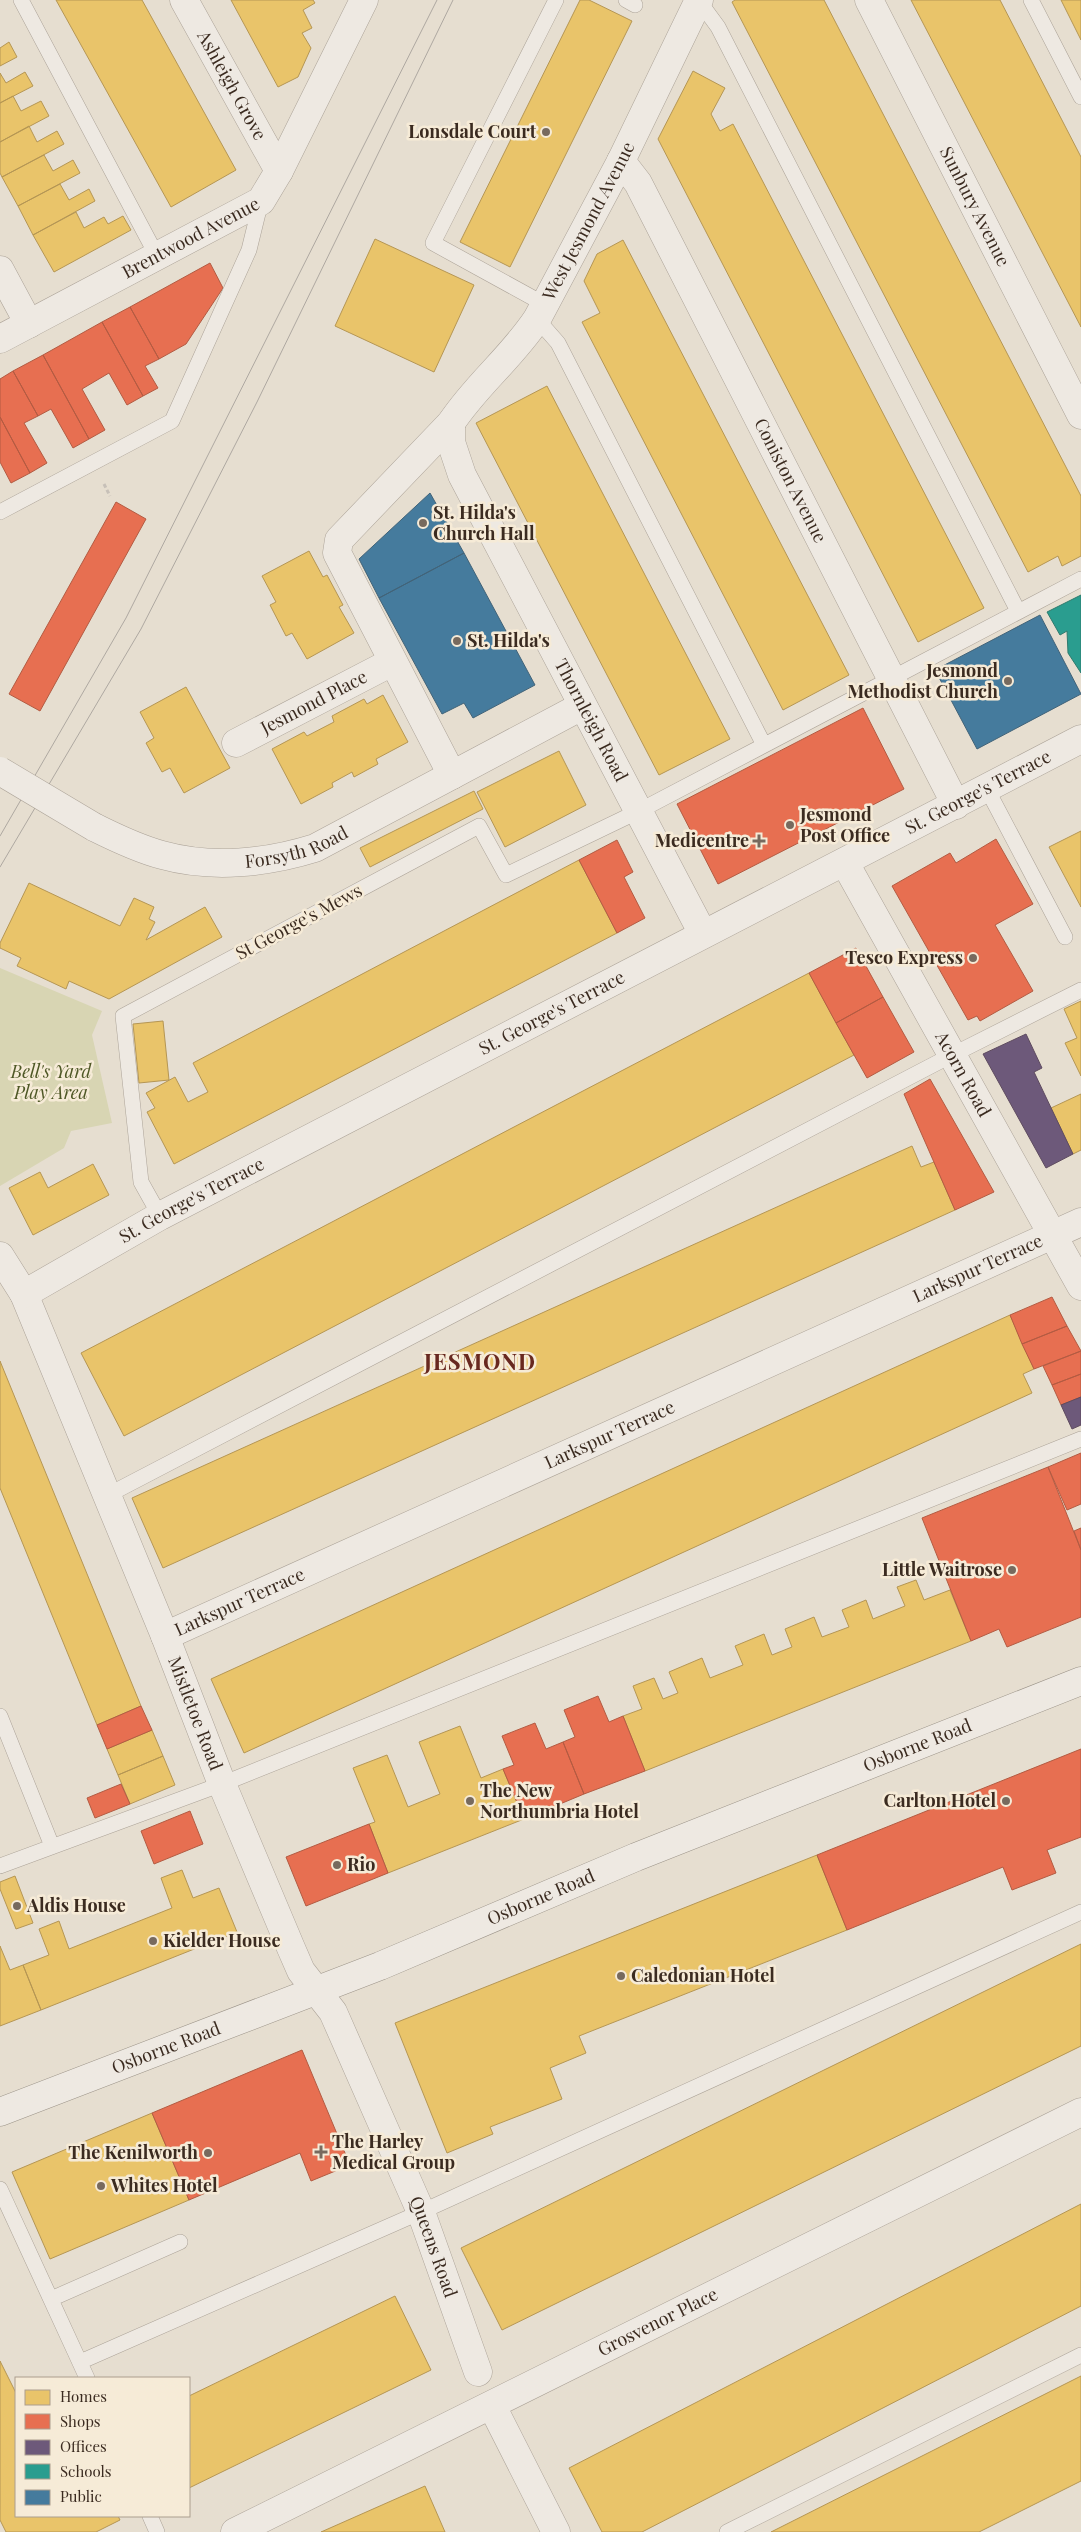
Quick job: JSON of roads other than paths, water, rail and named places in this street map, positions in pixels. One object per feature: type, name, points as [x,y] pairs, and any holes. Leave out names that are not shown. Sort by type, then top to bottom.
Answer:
[{"type":"street","name":"Ashleigh Grove","points":[[184,0],[278,171]]},
{"type":"street","name":"Brentwood Avenue","points":[[0,339],[261,201],[364,0]]},
{"type":"street","name":"Sunbury Avenue","points":[[869,0],[1081,414]]},
{"type":"street","name":"West Jesmond Avenue","points":[[452,775],[337,553],[339,540],[450,423],[461,407],[526,336],[541,312],[620,161],[699,1]]},
{"type":"street","name":"Coniston Avenue","points":[[620,161],[638,183],[956,805]]},
{"type":"street","points":[[0,270],[29,324]]},
{"type":"street","name":"Thornleigh Road","points":[[450,423],[451,442],[462,475],[702,934]]},
{"type":"street","name":"Jesmond Place","points":[[236,743],[392,662]]},
{"type":"street","name":"Forsyth Road","points":[[0,771],[94,827],[130,844],[163,856],[208,862],[248,862],[283,858],[315,848],[582,706]]},
{"type":"street","name":"St. George's Terrace","points":[[24,1294],[160,1216],[702,934],[845,863],[1081,739]]},
{"type":"street","name":"Acorn Road","points":[[845,863],[1081,1286]]},
{"type":"street","name":"Larkspur Terrace","points":[[165,1636],[1081,1222]]},
{"type":"street","name":"Mistletoe Road","points":[[0,1256],[24,1294],[165,1636],[222,1784],[301,1971],[316,1991]]},
{"type":"street","name":"Osborne Road","points":[[0,2112],[409,1954],[636,1858],[1081,1681]]},
{"type":"street","name":"Queens Road","points":[[316,1991],[332,2012],[421,2212],[478,2372]]},
{"type":"street","name":"Grosvenor Place","points":[[248,2529],[1081,2112]]},
{"type":"street","points":[[492,2406],[556,2532]]},
{"type":"lane","points":[[21,0],[157,256]]},
{"type":"lane","points":[[556,0],[433,243],[541,312],[764,745]]},
{"type":"lane","points":[[1031,0],[1081,97]]},
{"type":"lane","points":[[699,1],[718,27],[1018,611]]},
{"type":"lane","points":[[0,512],[172,421],[248,250],[261,201]]},
{"type":"lane","points":[[637,812],[1081,579]]},
{"type":"lane","points":[[987,789],[1066,937]]},
{"type":"lane","name":"St George's Mews","points":[[160,1216],[141,1182],[123,1016],[479,826],[506,875],[637,812]]},
{"type":"lane","points":[[106,1496],[952,1055],[1081,990]]},
{"type":"lane","points":[[0,1866],[222,1784],[1081,1439]]},
{"type":"lane","points":[[0,1716],[52,1846]]},
{"type":"lane","points":[[80,2362],[421,2212],[1081,1912]]},
{"type":"lane","points":[[0,2189],[87,2377]]},
{"type":"lane","points":[[51,2299],[180,2242]]},
{"type":"lane","points":[[727,2532],[1081,2355]]},
{"type":"lane","points":[[150,2517],[158,2532]]},
{"type":"tram line","points":[[0,836],[126,618],[437,0]]},
{"type":"tram line","points":[[0,867],[141,629],[257,402],[453,0]]},
{"type":"place","name":"Lonsdale Court","points":[[546,132]]},
{"type":"place","name":"St. Hilda's Church Hall","points":[[423,523]]},
{"type":"place","name":"St. Hilda's","points":[[457,641]]},
{"type":"place","name":"Jesmond Methodist Church","points":[[1008,681]]},
{"type":"place","name":"Jesmond Post Office","points":[[790,825]]},
{"type":"place","name":"Medicentre","points":[[759,841]]},
{"type":"place","name":"Tesco Express","points":[[973,958]]},
{"type":"place","name":"Little Waitrose","points":[[1012,1570]]},
{"type":"place","name":"The New Northumbria Hotel","points":[[470,1801]]},
{"type":"place","name":"Carlton Hotel","points":[[1006,1801]]},
{"type":"place","name":"Rio","points":[[337,1865]]},
{"type":"place","name":"Aldis House","points":[[17,1906]]},
{"type":"place","name":"Kielder House","points":[[153,1941]]},
{"type":"place","name":"Caledonian Hotel","points":[[621,1976]]},
{"type":"place","name":"The Harley Medical Group","points":[[321,2152]]},
{"type":"place","name":"The Kenilworth","points":[[208,2153]]},
{"type":"place","name":"Whites Hotel","points":[[101,2186]]},
{"type":"district","name":"JESMOND","points":[[480,1362]]},
{"type":"park label","name":"Bell's Yard Play Area","points":[[51,1082]]}]
